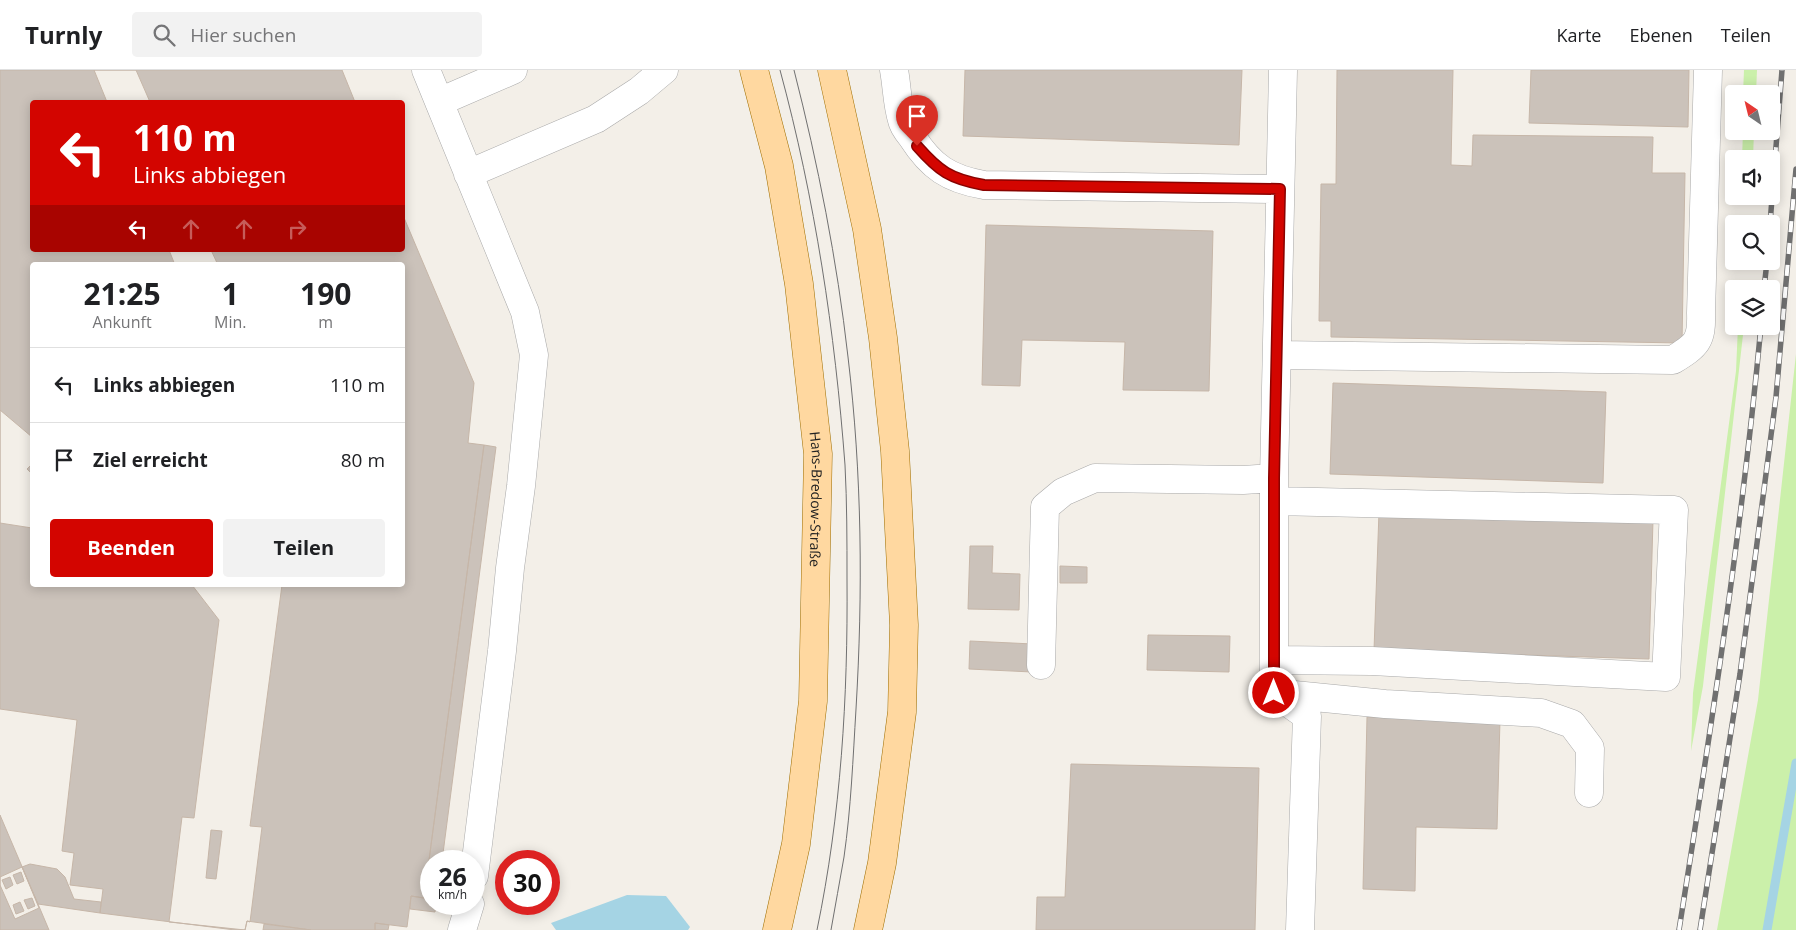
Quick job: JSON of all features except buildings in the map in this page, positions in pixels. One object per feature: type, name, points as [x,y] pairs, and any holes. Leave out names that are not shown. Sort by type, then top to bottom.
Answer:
[{"type":"main road","name":"Hans-Bredow-Straße","points":[[754,70],[779,166],[799,284],[818,454],[813,701],[796,844],[777,930]]},
{"type":"main road","points":[[832,70],[867,229],[883,338],[895,451],[904,625],[902,712],[882,863],[868,930]]},
{"type":"street","points":[[426,70],[525,312],[534,355],[500,670],[477,850]]},
{"type":"street","points":[[439,102],[513,70]]},
{"type":"street","points":[[468,174],[596,119],[639,91],[664,70]]},
{"type":"street","points":[[894,70],[902,122],[917,146],[932,163],[946,174],[963,181],[984,185],[1280,189]]},
{"type":"street","points":[[1274,693],[1274,489],[1282,70]]},
{"type":"street","points":[[1277,355],[1673,360],[1687,351],[1698,340],[1702,330],[1708,70]]},
{"type":"street","points":[[1041,665],[1045,507],[1063,492],[1095,478],[1183,480],[1274,489],[1674,510],[1666,677],[1372,661],[1274,660]]},
{"type":"street","points":[[1274,693],[1385,704],[1541,713],[1557,718],[1572,724],[1590,748],[1589,793]]},
{"type":"street","points":[[1274,693],[1307,716],[1300,930]]},
{"type":"green space","points":[[1744,70],[1757,70],[1756,85],[1743,85]]},
{"type":"green space","points":[[1743,140],[1754,140],[1753,150],[1742,150]]},
{"type":"green space","points":[[1738,335],[1743,335],[1703,686],[1691,751],[1693,693],[1736,371]]},
{"type":"green space","points":[[1796,354],[1796,930],[1717,930],[1758,700]]},
{"type":"water","points":[[627,895],[666,896],[690,927],[688,930],[556,930],[551,923]]},
{"type":"waterway","points":[[1767,930],[1796,763]]},
{"type":"tram line","points":[[780,70],[804,167],[822,266],[836,365],[846,479],[847,623],[844,711],[832,843],[817,930]]},
{"type":"tram line","points":[[794,70],[819,177],[838,284],[853,401],[859,489],[860,621],[853,764],[844,857],[831,930]]},
{"type":"railway","points":[[1771,215],[1782,70]]},
{"type":"railway","points":[[1700,930],[1740,674],[1776,397],[1796,169]]},
{"type":"railway","points":[[1765,280],[1766,270]]},
{"type":"railway","points":[[1679,930],[1735,553],[1760,335]]},
{"type":"route","points":[[917,146],[932,163],[946,174],[963,181],[984,185],[1280,189],[1274,478],[1274,693]]}]
